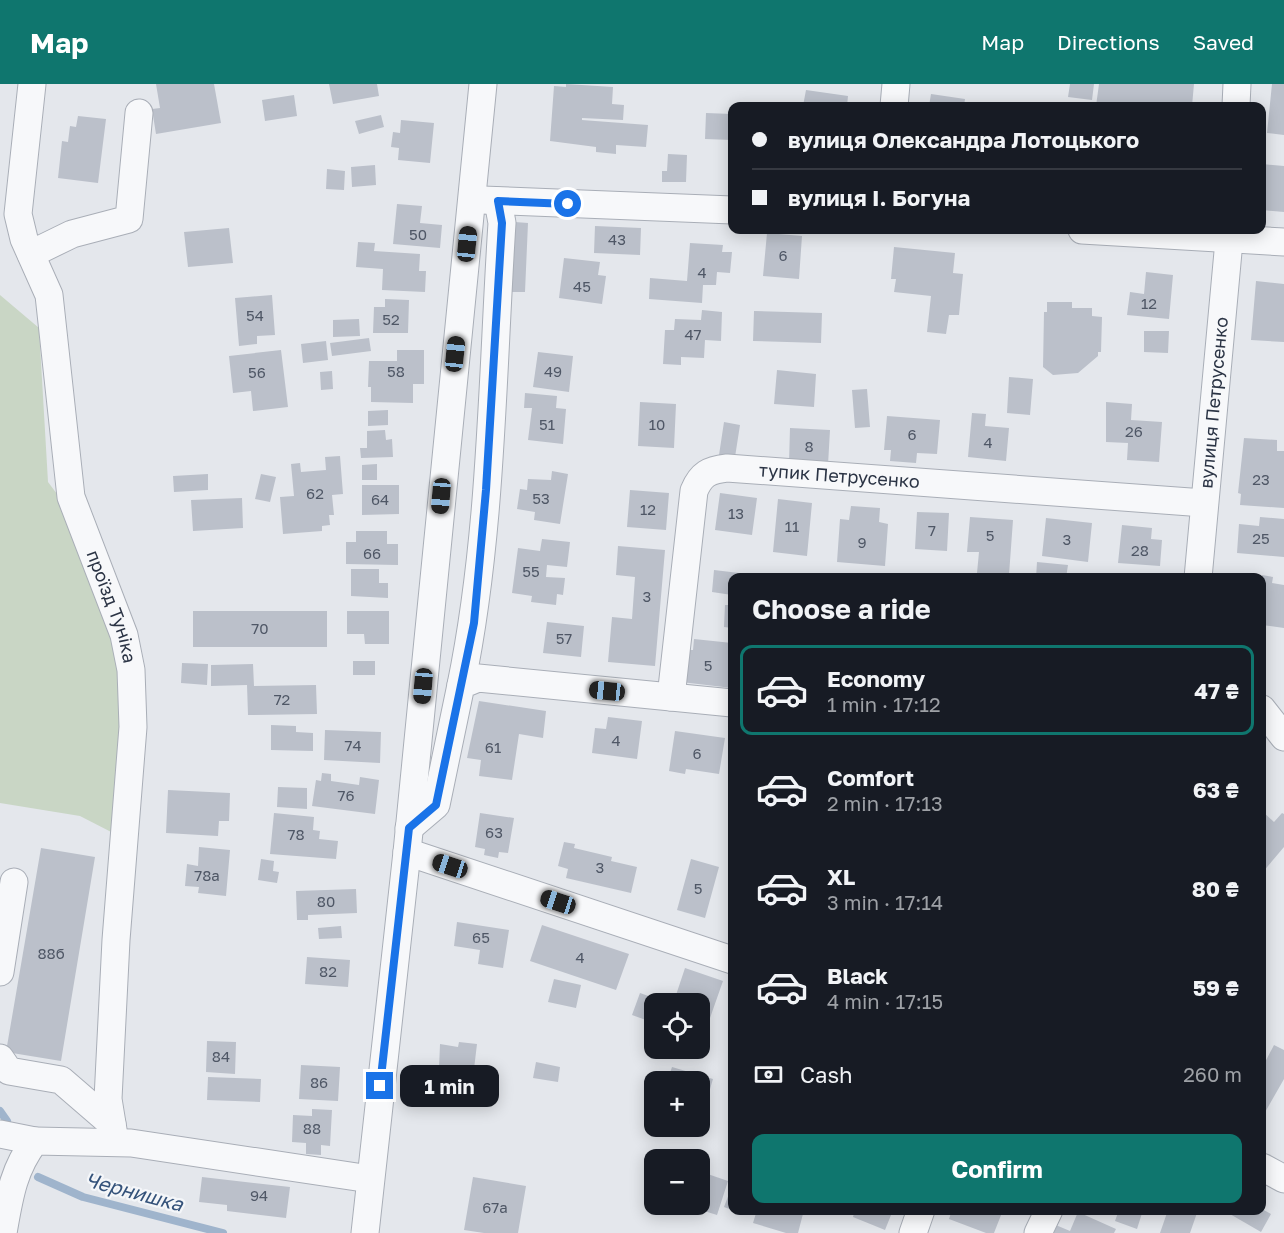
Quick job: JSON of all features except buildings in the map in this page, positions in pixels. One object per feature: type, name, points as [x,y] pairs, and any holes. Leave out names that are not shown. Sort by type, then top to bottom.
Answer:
[{"type":"street","name":"проїзд Туніка","points":[[32,84],[18,214],[31,254],[49,295],[71,497],[124,635],[131,670],[133,727],[116,940],[109,1088],[113,1133]]},
{"type":"street","points":[[365,1233],[408,840],[483,84]]},
{"type":"street","points":[[894,102],[896,84]]},
{"type":"street","points":[[1236,102],[1237,84]]},
{"type":"street","points":[[31,254],[72,234],[129,219],[139,113]]},
{"type":"street","points":[[471,200],[728,210]]},
{"type":"street","points":[[408,840],[436,805],[474,623],[486,490],[502,223],[498,201]]},
{"type":"street","points":[[1230,234],[1284,242]]},
{"type":"street","name":"вулиця Петрусенко","points":[[1197,573],[1230,234]]},
{"type":"street","name":"тупик Петрусенко","points":[[671,697],[694,491],[699,478],[711,470],[727,468],[1204,503]]},
{"type":"street","points":[[461,685],[478,678],[728,703]]},
{"type":"street","points":[[1266,714],[1284,737]]},
{"type":"street","points":[[408,840],[728,959]]},
{"type":"street","points":[[0,972],[14,882]]},
{"type":"street","points":[[0,1058],[9,1071],[61,1080],[113,1133]]},
{"type":"street","points":[[0,1134],[35,1141],[113,1133],[370,1179]]},
{"type":"street","points":[[3,1233],[13,1179],[22,1157],[35,1141]]},
{"type":"street","points":[[1266,1169],[1284,1179]]},
{"type":"street","points":[[913,1233],[919,1215]]},
{"type":"street","points":[[1038,1233],[1047,1215]]},
{"type":"green space","points":[[0,295],[39,328],[48,482],[63,502],[124,673],[117,835],[80,816],[0,803]]},
{"type":"waterway","name":"Чернишка","points":[[0,1111],[7,1121]]},
{"type":"waterway","name":"Чернишка","points":[[38,1177],[83,1197],[223,1233]]},
{"type":"route","points":[[380,1086],[409,828],[436,805],[474,623],[486,490],[502,223],[498,201],[568,204]]}]
